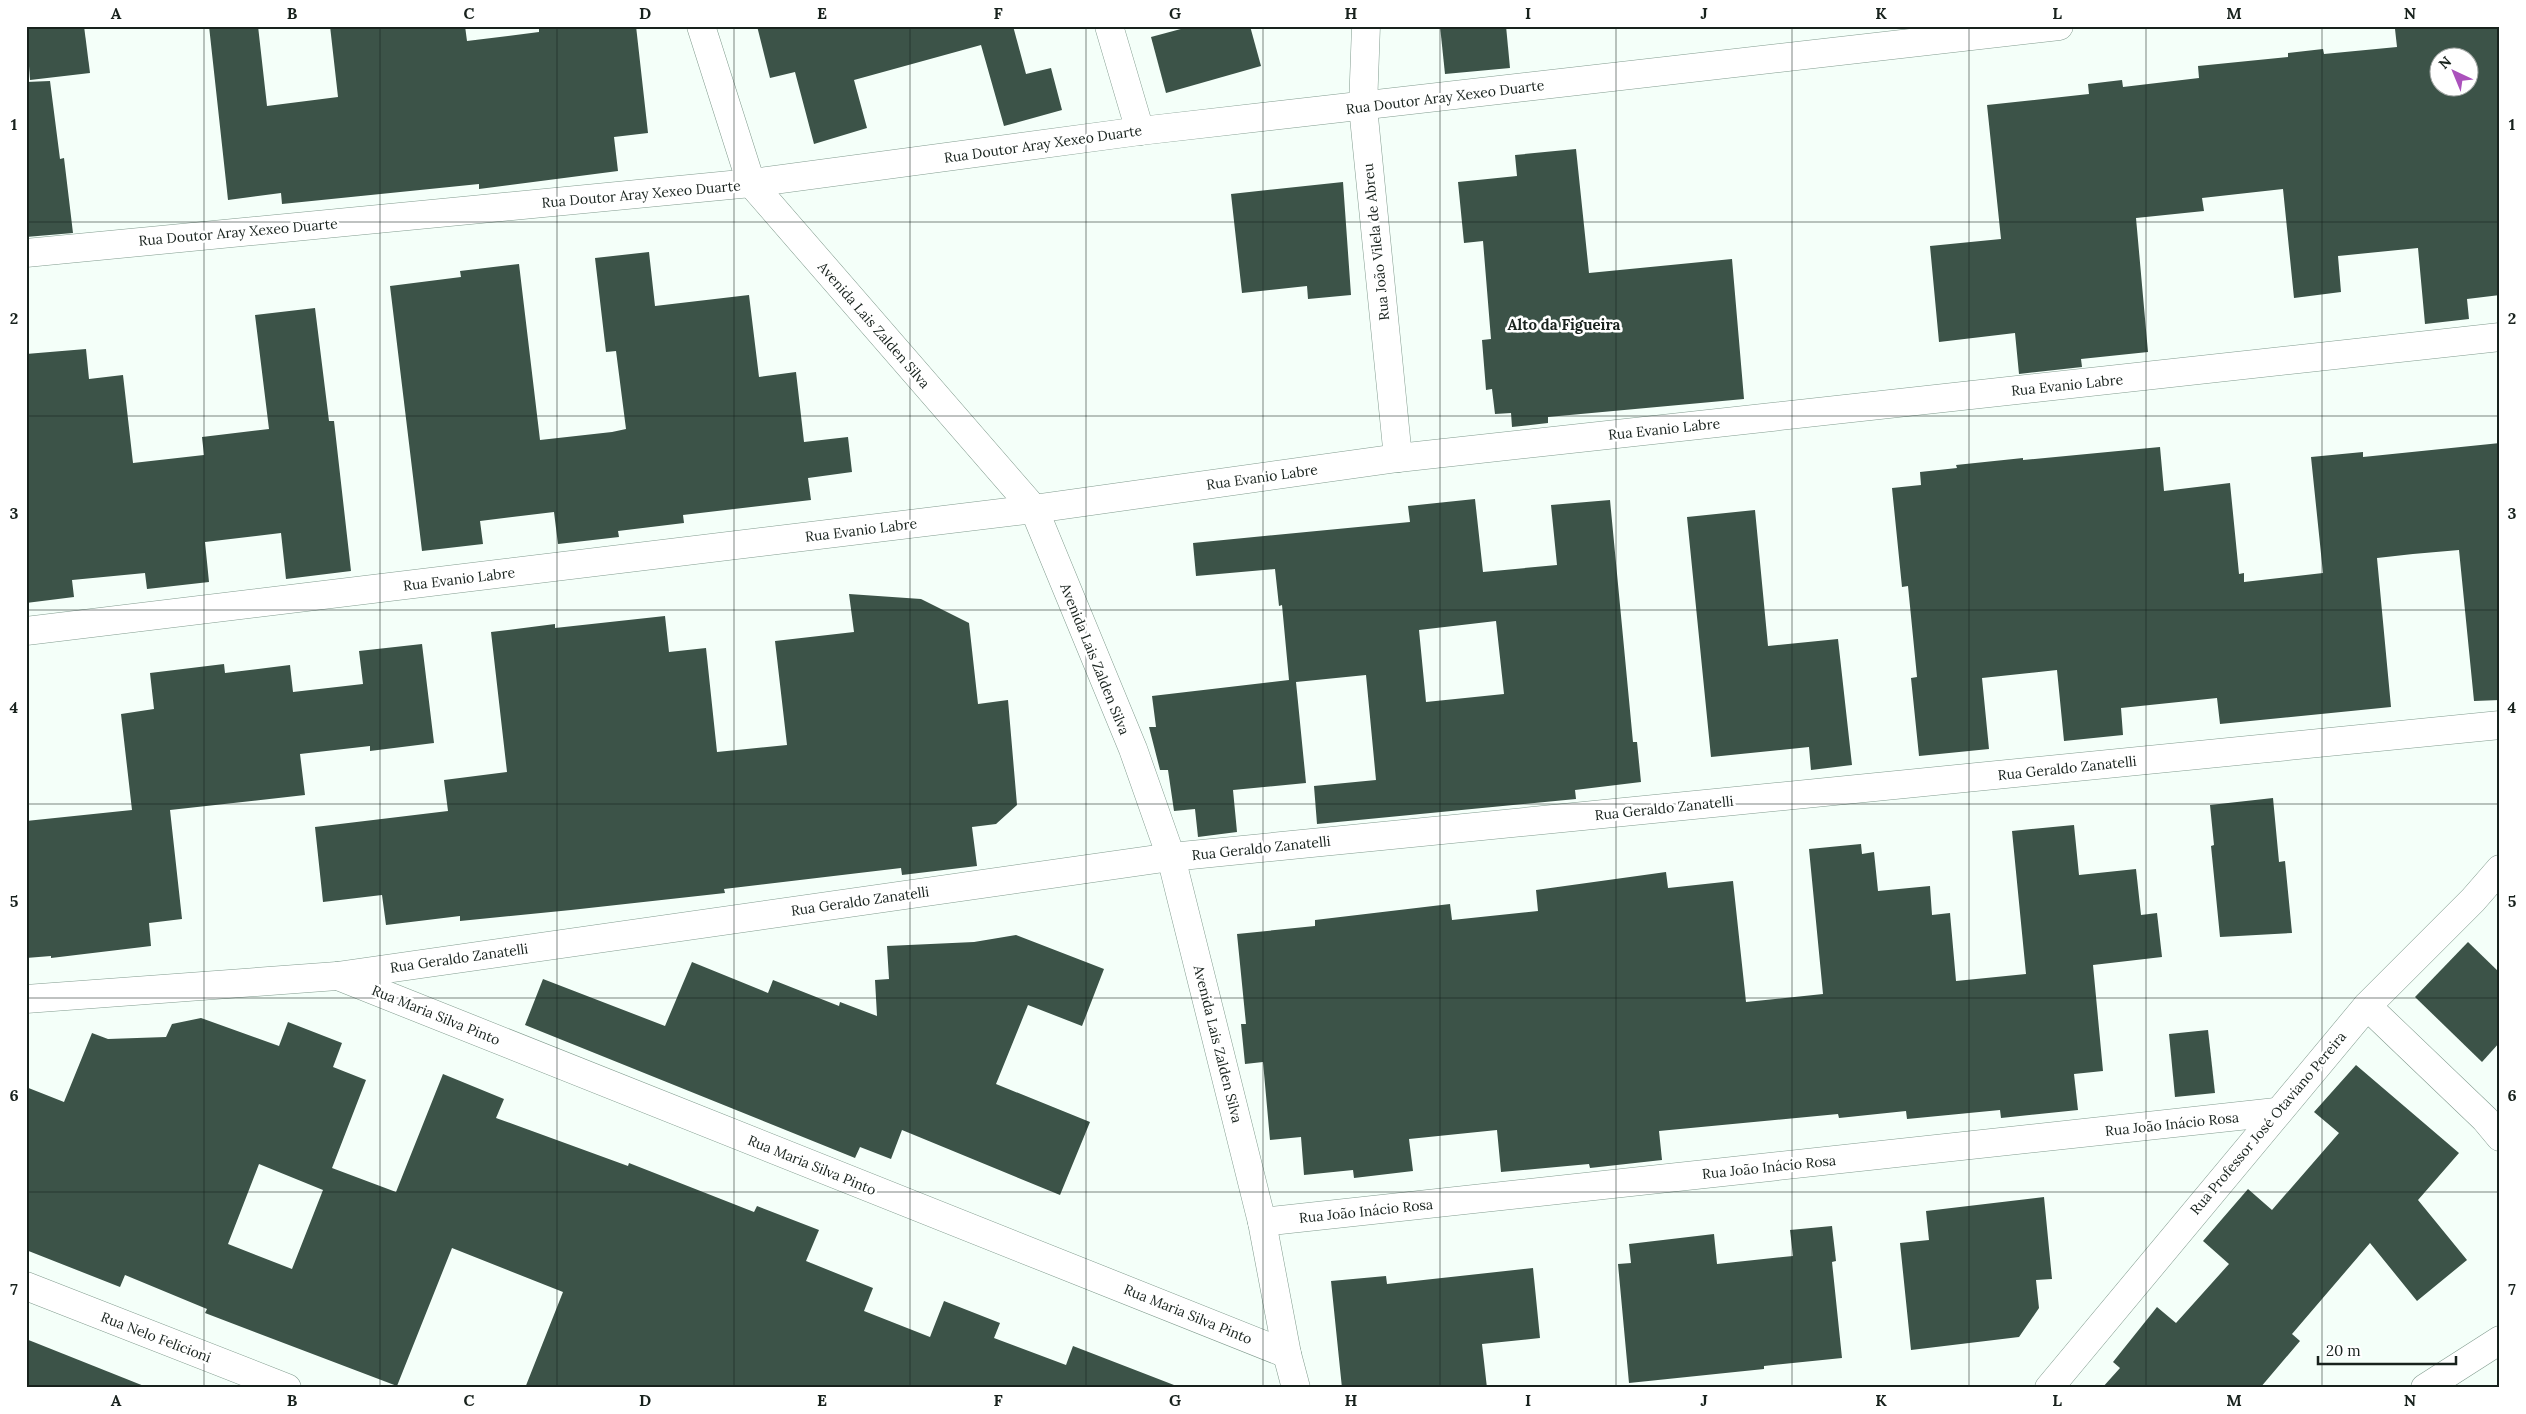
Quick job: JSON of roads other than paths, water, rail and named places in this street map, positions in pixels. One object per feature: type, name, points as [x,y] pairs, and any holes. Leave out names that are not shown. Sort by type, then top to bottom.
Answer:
[{"type":"street","name":"Avenida Lais Zalden Silva","points":[[700,26],[751,183],[1034,509],[1133,749],[1171,857],[1262,1222],[1287,1354],[1296,1388]]},
{"type":"street","points":[[1109,26],[1140,131]]},
{"type":"street","name":"Rua João Vilela de Abreu","points":[[1366,26],[1363,107],[1398,458]]},
{"type":"street","name":"Rua Doutor Aray Xexeo Duarte","points":[[26,253],[751,183],[1140,131],[2059,26]]},
{"type":"street","name":"Rua Evanio Labre","points":[[26,631],[1034,509],[1398,458],[2500,337]]},
{"type":"street","name":"Rua Geraldo Zanatelli","points":[[26,999],[337,976],[1171,857],[2500,725]]},
{"type":"street","name":"Rua Professor José Otaviano Pereira","points":[[2049,1388],[2276,1112],[2367,1006],[2473,900],[2500,869]]},
{"type":"street","name":"Rua Maria Silva Pinto","points":[[337,976],[1287,1354]]},
{"type":"street","points":[[2367,1006],[2485,1119],[2500,1137]]},
{"type":"street","name":"Rua João Inácio Rosa","points":[[1262,1222],[2276,1112]]},
{"type":"street","name":"Rua Nelo Felicioni","points":[[26,1286],[287,1388]]},
{"type":"street","points":[[2425,1388],[2500,1340]]},
{"type":"district","name":"Alto da Figueira","points":[[1564,325]]}]
